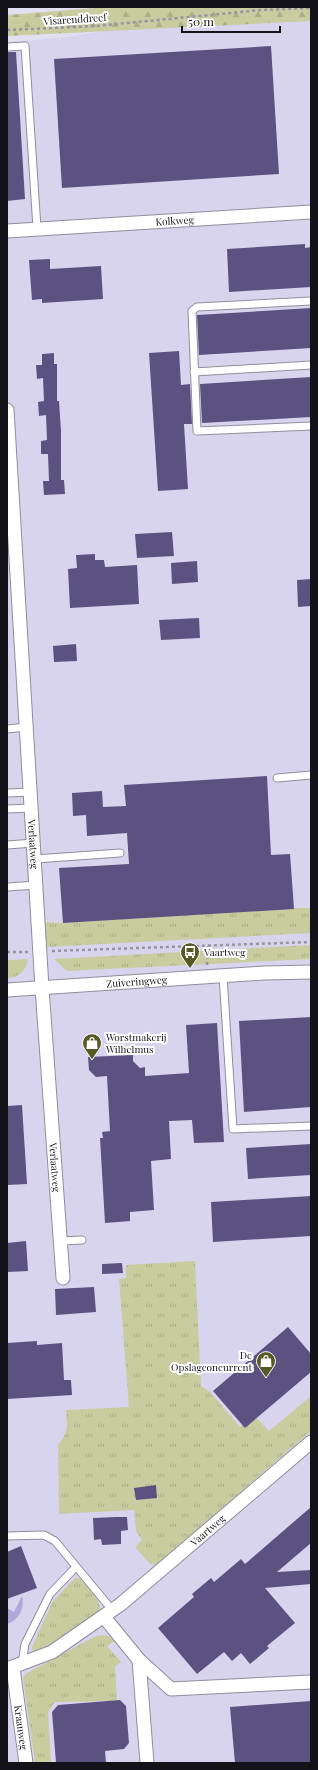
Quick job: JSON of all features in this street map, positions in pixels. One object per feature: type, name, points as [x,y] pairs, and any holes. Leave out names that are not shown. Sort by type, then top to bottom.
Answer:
[{"type":"street","name":"Kolkweg","points":[[7,231],[311,212]]},
{"type":"street","name":"Verlaatweg","points":[[7,410],[10,513],[27,727],[42,988],[61,1241],[62,1278]]},
{"type":"street","name":"Zuiveringweg","points":[[265,973],[311,966]]},
{"type":"street","name":"Zuiveringweg","points":[[7,990],[265,973],[311,972]]},
{"type":"street","name":"Vaartweg","points":[[14,1667],[52,1652],[108,1614],[311,1442]]},
{"type":"street","points":[[108,1614],[140,1660],[171,1689],[311,1682]]},
{"type":"street","points":[[140,1660],[148,1762]]},
{"type":"street","name":"Kraanweg","points":[[14,1667],[26,1763]]},
{"type":"lane","points":[[7,47],[25,46],[37,228]]},
{"type":"lane","points":[[311,301],[196,307],[192,311],[197,431],[311,426]]},
{"type":"lane","points":[[194,372],[311,365]]},
{"type":"lane","points":[[7,729],[27,727]]},
{"type":"lane","points":[[276,778],[311,776]]},
{"type":"lane","points":[[7,793],[31,792]]},
{"type":"lane","points":[[7,809],[32,808]]},
{"type":"lane","points":[[7,845],[34,843]]},
{"type":"lane","points":[[35,859],[120,853]]},
{"type":"lane","points":[[7,887],[37,885]]},
{"type":"lane","points":[[223,976],[233,1129],[311,1126]]},
{"type":"lane","points":[[61,1241],[82,1240]]},
{"type":"lane","points":[[7,1536],[44,1535],[54,1541],[76,1567],[108,1614]]},
{"type":"lane","points":[[14,1667],[50,1594],[76,1567]]},
{"type":"path","name":"Visarenddreef","points":[[7,30],[96,26],[261,10],[311,8]]},
{"type":"path","points":[[7,952],[311,942]]},
{"type":"path","points":[[208,946],[208,969]]},
{"type":"shaded area","points":[[269,7],[311,7],[311,1763],[7,1763],[7,42],[58,38]]},
{"type":"shaded area","points":[[22,1596],[23,1605],[18,1617],[7,1624],[7,1608],[14,1612]]},
{"type":"green space","points":[[108,7],[311,7],[311,21],[7,36],[7,15]]},
{"type":"green space","points":[[311,908],[311,933],[46,947],[45,922],[63,923]]},
{"type":"green space","points":[[311,945],[311,959],[67,971],[54,959]]},
{"type":"green space","points":[[28,959],[25,967],[19,975],[7,978],[7,960]]},
{"type":"green space","points":[[195,1261],[201,1386],[209,1391],[240,1427],[254,1415],[269,1431],[311,1396],[311,1431],[156,1565],[150,1564],[136,1548],[142,1540],[136,1531],[134,1510],[59,1514],[58,1445],[66,1432],[66,1410],[129,1407],[119,1279],[126,1278],[126,1265]]},
{"type":"green space","points":[[75,1578],[79,1578],[91,1590],[98,1600],[100,1605],[97,1615],[37,1652],[33,1651],[32,1647],[53,1601]]},
{"type":"green space","points":[[104,1635],[115,1641],[107,1646],[121,1662],[115,1667],[117,1701],[55,1702],[48,1712],[51,1763],[35,1763],[23,1678],[27,1673],[96,1636]]},
{"type":"building","points":[[271,46],[279,174],[62,188],[54,59]]},
{"type":"building","points":[[7,52],[16,52],[25,199],[7,201]]},
{"type":"building","points":[[305,244],[305,248],[311,247],[311,287],[229,292],[227,249]]},
{"type":"building","points":[[50,259],[50,269],[101,266],[103,299],[42,303],[42,299],[32,300],[29,260]]},
{"type":"building","points":[[311,308],[311,348],[199,355],[197,315]]},
{"type":"building","points":[[179,351],[181,385],[190,384],[192,424],[184,424],[188,489],[158,491],[149,353]]},
{"type":"building","points":[[54,353],[54,364],[57,364],[57,401],[59,401],[61,431],[61,480],[64,480],[65,494],[44,495],[43,481],[49,481],[48,454],[41,454],[41,441],[47,440],[46,415],[39,416],[38,402],[44,401],[43,378],[37,379],[36,365],[42,365],[42,354]]},
{"type":"building","points":[[311,377],[311,417],[202,423],[200,384]]},
{"type":"building","points":[[172,532],[174,556],[137,558],[135,534]]},
{"type":"building","points":[[95,554],[95,560],[104,560],[105,567],[137,565],[139,604],[70,608],[68,569],[77,568],[76,555]]},
{"type":"building","points":[[197,561],[198,582],[172,584],[171,563]]},
{"type":"building","points":[[311,579],[311,606],[298,607],[297,580]]},
{"type":"building","points":[[199,618],[200,638],[161,640],[159,620]]},
{"type":"building","points":[[76,644],[77,661],[54,662],[53,646]]},
{"type":"building","points":[[267,776],[271,855],[290,854],[294,909],[63,923],[59,868],[129,864],[127,833],[87,836],[86,815],[73,816],[72,793],[102,791],[103,807],[126,806],[124,785]]},
{"type":"building","points":[[311,1017],[311,1107],[244,1112],[239,1021]]},
{"type":"building","points":[[217,1023],[224,1142],[194,1143],[192,1120],[169,1121],[171,1159],[151,1161],[154,1210],[130,1212],[130,1221],[105,1223],[100,1138],[103,1138],[102,1132],[110,1131],[107,1076],[96,1077],[89,1070],[88,1057],[133,1055],[133,1061],[140,1068],[145,1067],[145,1076],[189,1073],[186,1025]]},
{"type":"building","points":[[22,1105],[27,1184],[7,1185],[7,1106]]},
{"type":"building","points":[[311,1144],[311,1175],[248,1179],[246,1148]]},
{"type":"building","points":[[311,1196],[311,1236],[213,1242],[211,1202]]},
{"type":"building","points":[[26,1241],[28,1271],[7,1272],[7,1243]]},
{"type":"building","points":[[122,1263],[123,1273],[102,1274],[102,1264]]},
{"type":"building","points":[[94,1287],[96,1312],[56,1315],[55,1289]]},
{"type":"building","points":[[288,1327],[311,1354],[311,1372],[245,1428],[213,1391]]},
{"type":"building","points":[[37,1341],[37,1345],[62,1343],[64,1380],[71,1380],[72,1395],[7,1399],[7,1343]]},
{"type":"building","points":[[156,1485],[157,1498],[136,1500],[134,1488]]},
{"type":"building","points":[[311,1507],[311,1543],[277,1572],[311,1570],[311,1584],[265,1588],[295,1623],[267,1646],[269,1648],[250,1664],[241,1653],[232,1661],[224,1652],[197,1674],[158,1628],[194,1597],[192,1594],[211,1578],[214,1582],[241,1559],[245,1564]]},
{"type":"building","points":[[127,1517],[128,1530],[121,1531],[121,1544],[102,1545],[101,1539],[94,1540],[93,1518]]},
{"type":"building","points":[[21,1546],[37,1588],[7,1599],[7,1552]]},
{"type":"building","points":[[120,1700],[126,1706],[129,1743],[124,1749],[105,1751],[106,1763],[56,1763],[52,1712],[58,1705]]},
{"type":"building","points":[[311,1701],[311,1763],[235,1763],[230,1707]]},
{"type":"place","name":"Vaartweg","points":[[190,969]]},
{"type":"place","name":"Worstmakerij Wilhelmus","points":[[92,1060]]},
{"type":"place","name":"De Opslagconcurrent","points":[[266,1378]]}]
